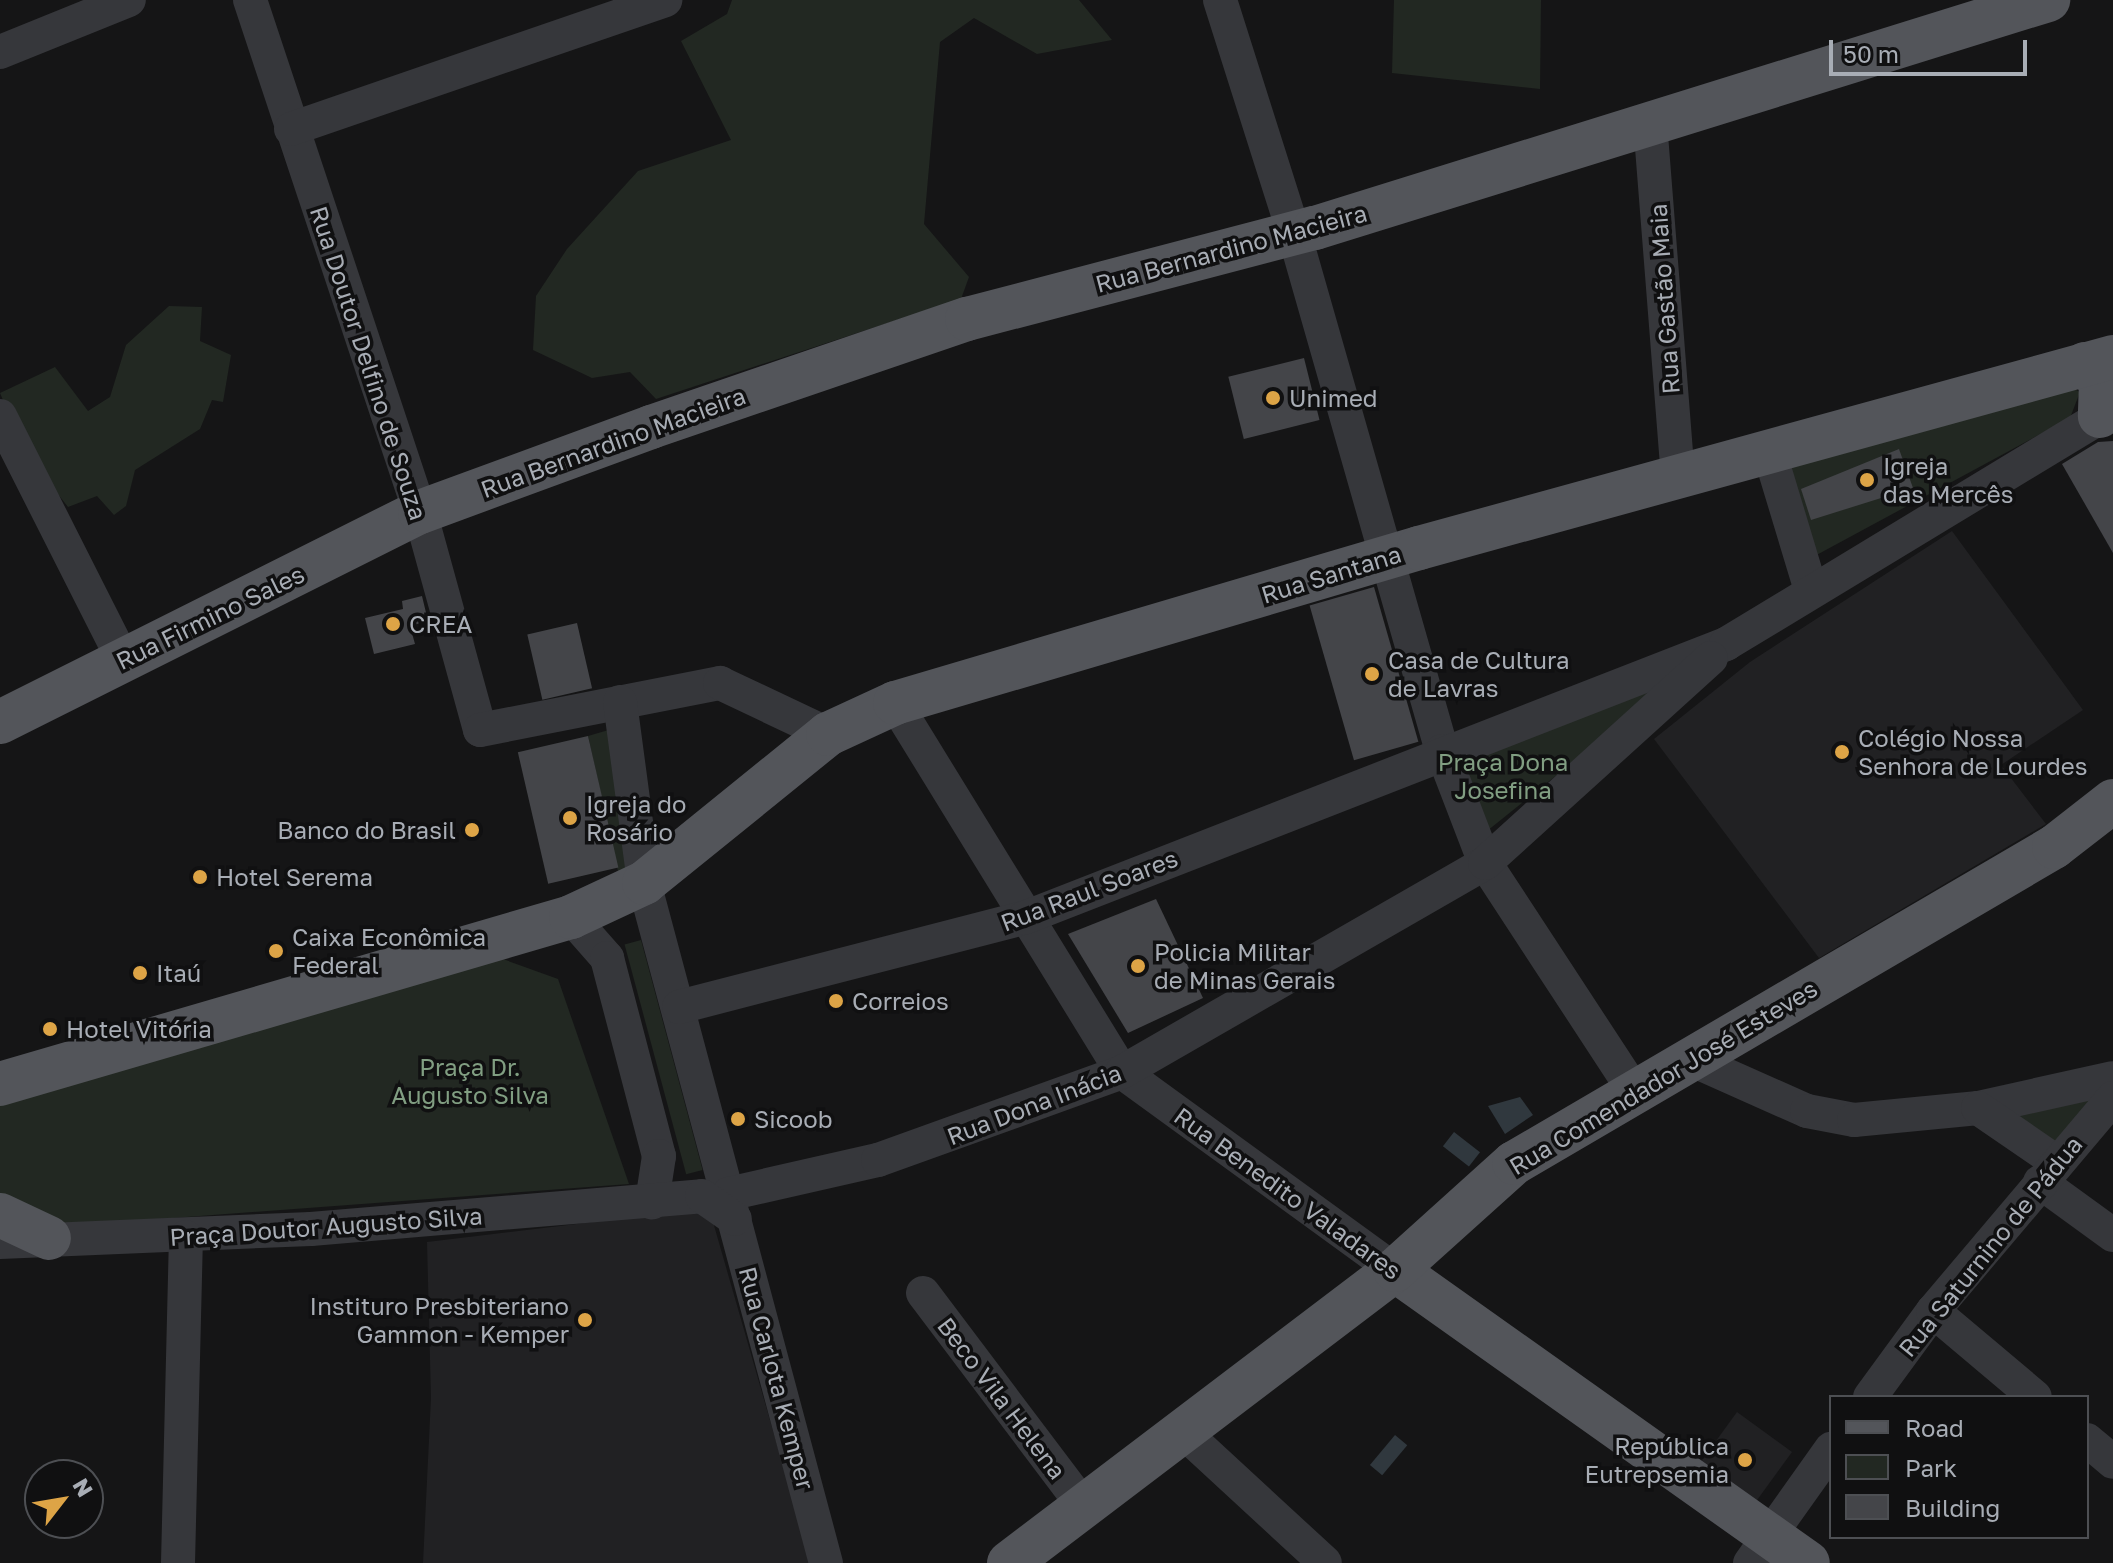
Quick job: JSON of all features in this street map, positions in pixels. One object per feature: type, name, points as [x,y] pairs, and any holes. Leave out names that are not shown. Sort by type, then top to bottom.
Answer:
[{"type":"main road","name":"Rua Bernardino Macieira","points":[[420,512],[967,319],[1294,233],[1650,122],[2001,7],[2048,0]]},
{"type":"main road","name":"Rua Santana","points":[[644,883],[828,734],[895,703],[1390,557],[2099,360]]},
{"type":"main road","points":[[2099,360],[2107,413]]},
{"type":"main road","name":"Rua Firmino Sales","points":[[0,722],[420,512]]},
{"type":"main road","name":"Rua Comendador José Esteves","points":[[1009,1563],[1180,1429],[1395,1270],[1514,1163],[2054,847],[2113,801]]},
{"type":"main road","points":[[9,1086],[571,917],[644,883]]},
{"type":"main road","points":[[0,1215],[49,1238]]},
{"type":"main road","name":"Rua Benedito Valadares","points":[[1395,1270],[1759,1549],[1808,1563]]},
{"type":"street","points":[[0,52],[129,0]]},
{"type":"street","name":"Rua Doutor Delfino de Souza","points":[[250,0],[420,512],[480,730],[620,702]]},
{"type":"street","points":[[291,129],[665,0]]},
{"type":"street","points":[[1220,0],[1294,233],[1390,557],[1442,751],[1485,863],[1634,1091]]},
{"type":"street","name":"Rua Gastão Maia","points":[[1650,122],[1678,476]]},
{"type":"street","points":[[1485,863],[1726,644],[2107,413]]},
{"type":"street","points":[[0,416],[123,660]]},
{"type":"street","points":[[1769,451],[1811,590]]},
{"type":"street","points":[[1442,751],[1726,644]]},
{"type":"street","points":[[721,1194],[679,1007],[644,883],[620,702],[720,683],[828,734]]},
{"type":"street","name":"Rua Benedito Valadares","points":[[895,703],[1024,918],[1122,1072],[1395,1270]]},
{"type":"street","name":"Rua Raul Soares","points":[[679,1007],[1024,918],[1442,751]]},
{"type":"street","name":"Rua Dona Inácia","points":[[721,1194],[878,1160],[1122,1072],[1485,863]]},
{"type":"street","points":[[571,917],[607,958],[659,1156],[652,1202]]},
{"type":"street","points":[[1690,1059],[1807,1111],[1854,1120],[1978,1108],[2113,1078]]},
{"type":"street","name":"Rua Saturnino de Pádua","points":[[1871,1395],[1933,1311],[2113,1098]]},
{"type":"street","points":[[1978,1108],[2113,1235]]},
{"type":"street","name":"Praça Doutor Augusto Silva","points":[[0,1242],[49,1238],[186,1237],[652,1202],[721,1194]]},
{"type":"street","name":"Rua Carlota Kemper","points":[[721,1194],[826,1563]]},
{"type":"street","points":[[178,1563],[186,1237]]},
{"type":"street","name":"Beco Vila Helena","points":[[923,1293],[1082,1504]]},
{"type":"street","points":[[1933,1311],[2033,1395]]},
{"type":"street","points":[[1180,1429],[1325,1563]]},
{"type":"street","points":[[2089,1442],[2113,1462]]},
{"type":"street","points":[[1759,1549],[1829,1452]]},
{"type":"shaded area","name":"Colégio Nossa Senhora de Lourdes","points":[[1952,531],[2083,710],[2001,765],[2046,824],[1819,958],[1654,739],[1750,662]]},
{"type":"shaded area","points":[[1520,1097],[1533,1115],[1505,1134],[1488,1106]]},
{"type":"shaded area","points":[[1454,1132],[1480,1152],[1469,1167],[1443,1146]]},
{"type":"shaded area","name":"Instituro Presbiteriano Gammon - Kemper","points":[[709,1208],[811,1563],[423,1563],[431,1398],[427,1242]]},
{"type":"shaded area","name":"República Eutrepsemia","points":[[1737,1412],[1792,1452],[1752,1507],[1697,1467]]},
{"type":"shaded area","points":[[1395,1435],[1407,1445],[1382,1475],[1370,1465]]},
{"type":"green space","points":[[732,0],[1079,0],[1112,40],[1037,54],[974,18],[940,42],[924,224],[969,277],[961,299],[656,399],[630,372],[592,378],[533,350],[536,296],[567,249],[638,171],[731,140],[681,41],[727,14]]},
{"type":"green space","points":[[1394,0],[1541,0],[1540,89],[1392,73]]},
{"type":"green space","points":[[169,306],[202,307],[200,341],[231,355],[223,402],[212,400],[200,429],[135,470],[126,506],[114,515],[97,496],[68,507],[25,452],[0,393],[55,367],[88,411],[110,397],[126,345]]},
{"type":"green space","points":[[2054,379],[2080,392],[2070,418],[1811,558],[1780,458]]},
{"type":"green space","name":"Praça Dona Josefina","points":[[1653,678],[1663,690],[1487,831],[1461,758]]},
{"type":"green space","points":[[612,729],[635,874],[621,885],[588,736]]},
{"type":"green space","points":[[641,940],[703,1170],[686,1174],[625,944]]},
{"type":"green space","name":"Praça Dr. Augusto Silva","points":[[489,954],[558,979],[629,1184],[0,1231],[0,1103]]},
{"type":"green space","points":[[2110,1083],[2056,1146],[1996,1111]]},
{"type":"building","name":"Unimed","points":[[1304,358],[1319,420],[1244,439],[1228,377]]},
{"type":"building","points":[[2113,441],[2113,553],[2062,464],[2098,442]]},
{"type":"building","name":"Igreja das Mercês","points":[[1899,449],[1913,488],[1811,520],[1801,489]]},
{"type":"building","name":"Casa de Cultura de Lavras","points":[[1374,587],[1418,742],[1354,760],[1310,605]]},
{"type":"building","name":"CREA","points":[[422,596],[428,621],[410,626],[415,644],[374,654],[365,618],[403,609],[402,601]]},
{"type":"building","points":[[577,623],[592,688],[542,700],[527,634]]},
{"type":"building","name":"Igreja do Rosário","points":[[588,736],[618,868],[548,884],[518,752]]},
{"type":"building","name":"Policia Militar de Minas Gerais","points":[[1156,899],[1203,998],[1128,1033],[1068,934]]},
{"type":"place","name":"Unimed","points":[[1273,398]]},
{"type":"place","name":"Igreja das Mercês","points":[[1867,480]]},
{"type":"place","name":"CREA","points":[[393,624]]},
{"type":"place","name":"Casa de Cultura de Lavras","points":[[1372,674]]},
{"type":"place","name":"Colégio Nossa Senhora de Lourdes","points":[[1842,752]]},
{"type":"place","name":"Igreja do Rosário","points":[[570,818]]},
{"type":"place","name":"Banco do Brasil","points":[[472,830]]},
{"type":"place","name":"Hotel Serema","points":[[200,877]]},
{"type":"place","name":"Caixa Econômica Federal","points":[[276,951]]},
{"type":"place","name":"Policia Militar de Minas Gerais","points":[[1138,966]]},
{"type":"place","name":"Itaú","points":[[140,973]]},
{"type":"place","name":"Correios","points":[[836,1001]]},
{"type":"place","name":"Hotel Vitória","points":[[50,1029]]},
{"type":"place","name":"Sicoob","points":[[738,1119]]},
{"type":"place","name":"Instituro Presbiteriano Gammon - Kemper","points":[[585,1320]]},
{"type":"place","name":"República Eutrepsemia","points":[[1745,1460]]}]
